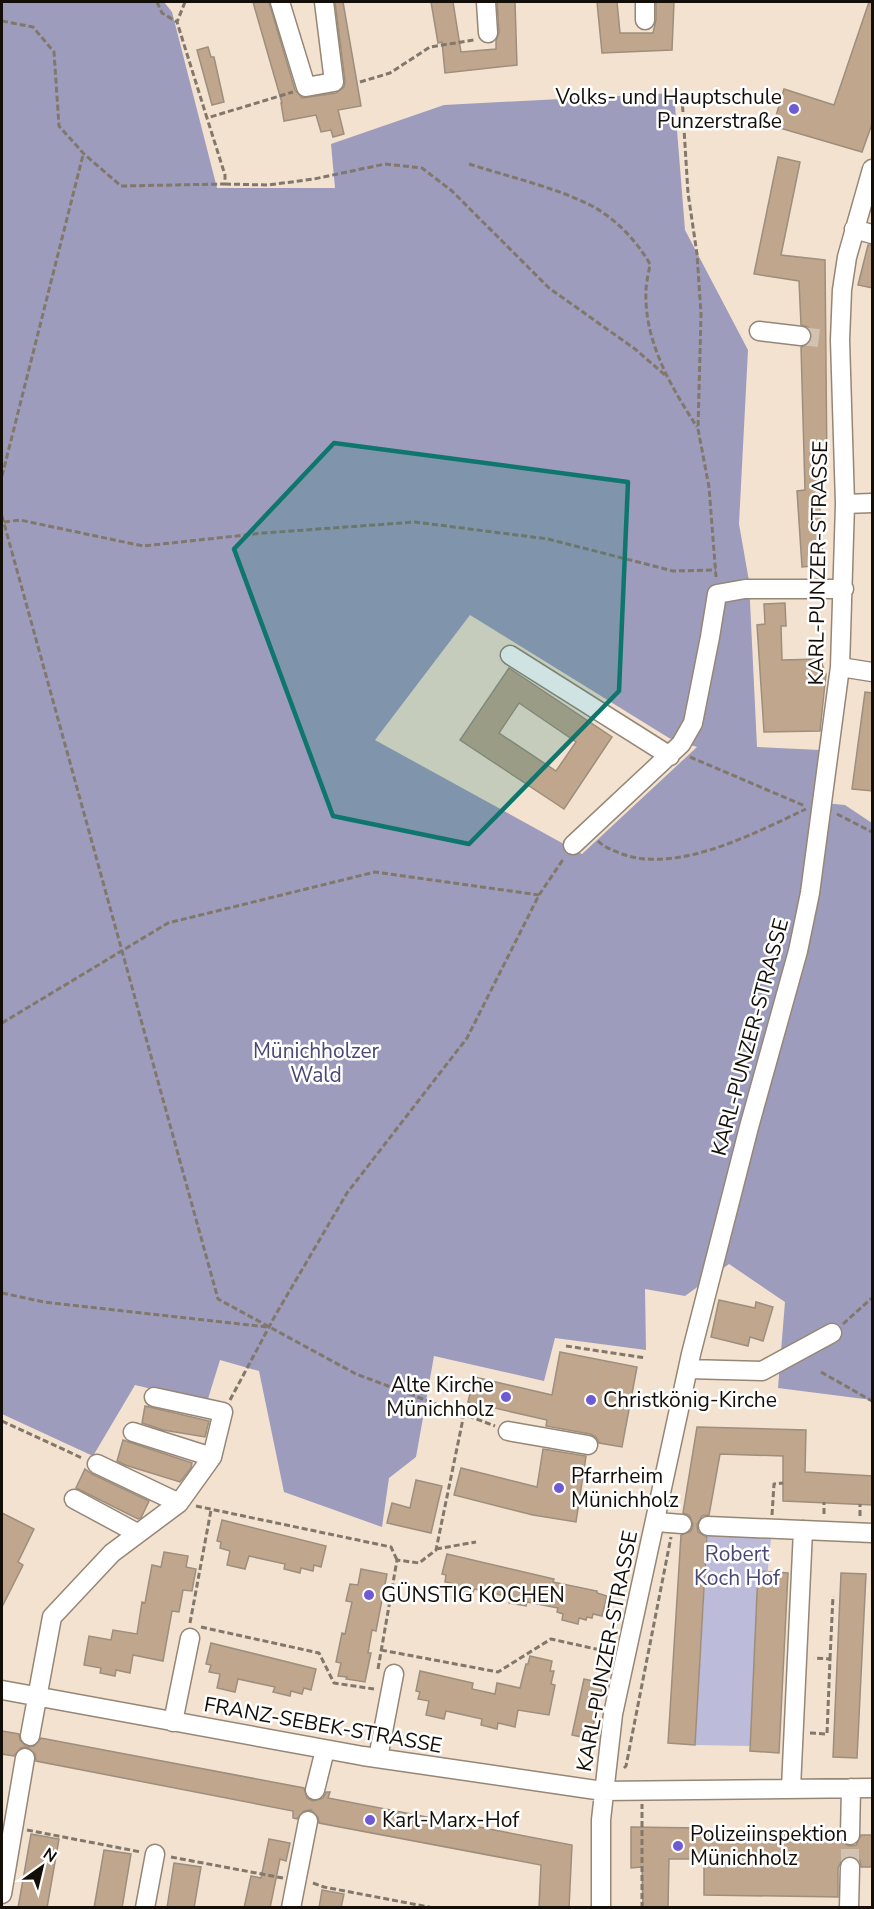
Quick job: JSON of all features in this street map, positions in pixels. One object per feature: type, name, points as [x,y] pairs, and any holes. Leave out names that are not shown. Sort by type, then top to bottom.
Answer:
[{"type":"street","points":[[280,2],[306,87],[334,82],[324,2]]},
{"type":"street","points":[[486,2],[489,33]]},
{"type":"street","name":"KARL-PUNZER-STRASSE","points":[[601,1908],[603,1791],[613,1714],[626,1656],[670,1524],[685,1360],[798,951],[810,893],[840,668],[844,589],[845,504],[833,339],[854,229],[873,169]]},
{"type":"street","points":[[854,229],[873,234]]},
{"type":"street","points":[[759,332],[801,336]]},
{"type":"street","points":[[845,504],[873,503]]},
{"type":"street","points":[[573,845],[673,753],[693,723],[711,637],[717,594],[745,589],[844,589]]},
{"type":"street","points":[[510,655],[673,753]]},
{"type":"street","points":[[840,668],[873,672]]},
{"type":"street","points":[[685,1360],[762,1371],[832,1333]]},
{"type":"street","points":[[30,1736],[52,1617],[112,1553],[179,1503],[212,1457],[223,1412],[154,1398]]},
{"type":"street","points":[[508,1431],[588,1445]]},
{"type":"street","points":[[133,1432],[212,1457]]},
{"type":"street","points":[[97,1464],[179,1503]]},
{"type":"street","points":[[74,1499],[137,1533]]},
{"type":"street","points":[[708,1526],[873,1533]]},
{"type":"street","points":[[790,1788],[803,1530]]},
{"type":"street","points":[[173,1722],[187,1629]]},
{"type":"street","points":[[378,1758],[382,1674]]},
{"type":"street","name":"FRANZ-SEBEK-STRASSE","points":[[2,1690],[325,1750],[603,1791],[873,1788]]},
{"type":"street","points":[[315,1790],[325,1750]]},
{"type":"street","points":[[2,1894],[25,1758]]},
{"type":"street","points":[[850,1835],[851,1788]]},
{"type":"street","points":[[291,1908],[308,1821]]},
{"type":"street","points":[[146,1908],[155,1854]]},
{"type":"street","points":[[849,1867],[849,1908]]},
{"type":"path","points":[[157,2],[162,13],[177,22]]},
{"type":"path","points":[[185,2],[177,22],[225,175],[225,184]]},
{"type":"path","points":[[2,21],[33,27],[54,52],[59,126],[84,154],[121,186],[268,185],[314,179],[385,164],[422,168],[452,191],[549,288],[635,349],[665,375]]},
{"type":"path","points":[[360,82],[390,73],[430,47],[483,39],[489,33]]},
{"type":"path","points":[[207,118],[306,87]]},
{"type":"path","points":[[682,97],[688,193],[697,254],[701,314],[698,429],[709,487],[717,594]]},
{"type":"path","points":[[2,476],[84,154]]},
{"type":"path","points":[[469,164],[592,206],[624,230],[639,245],[650,264],[646,291],[651,334],[665,375],[698,429]]},
{"type":"path","points":[[2,516],[218,1299],[356,1374],[508,1431]]},
{"type":"path","points":[[2,522],[20,520],[143,546],[264,533],[415,522],[548,539],[673,571],[716,570]]},
{"type":"path","points":[[588,832],[604,847],[633,858],[677,858],[738,841],[809,808],[765,787],[673,753]]},
{"type":"path","points":[[823,807],[873,832]]},
{"type":"path","points":[[223,1412],[269,1327],[347,1193],[467,1038],[539,895],[573,845]]},
{"type":"path","points":[[2,1023],[168,922],[375,872],[539,895]]},
{"type":"path","points":[[2,1293],[44,1302],[269,1327]]},
{"type":"path","points":[[832,1333],[873,1298]]},
{"type":"path","points":[[566,1346],[646,1358]]},
{"type":"path","points":[[821,1372],[873,1401]]},
{"type":"path","points":[[436,1550],[464,1414]]},
{"type":"path","points":[[2,1421],[97,1464]]},
{"type":"path","points":[[772,1529],[774,1484],[783,1483]]},
{"type":"path","points":[[179,1503],[391,1547],[397,1560],[381,1650],[382,1674],[374,1689],[334,1683],[319,1653],[187,1629],[211,1510]]},
{"type":"path","points":[[603,1791],[626,1766],[670,1524]]},
{"type":"path","points":[[397,1560],[419,1563],[436,1550],[476,1542]]},
{"type":"path","points":[[794,1732],[827,1734],[833,1596]]},
{"type":"path","points":[[381,1650],[498,1672],[551,1639],[626,1656]]},
{"type":"path","points":[[797,1657],[830,1659]]},
{"type":"path","points":[[642,1790],[642,1908]]},
{"type":"path","points":[[13,1828],[296,1881],[307,1880],[324,1887],[434,1908]]},
{"type":"highlighted area","points":[[334,443],[628,482],[619,691],[469,844],[333,816],[234,549]]},
{"type":"green space","name":"Münichholzer Wald","points":[[2,2],[164,2],[172,12],[217,188],[335,188],[331,144],[444,105],[674,93],[685,230],[748,350],[739,524],[749,581],[757,747],[820,750],[813,802],[845,805],[872,823],[872,1400],[778,1388],[785,1302],[729,1264],[685,1296],[645,1289],[646,1350],[555,1338],[544,1381],[434,1356],[416,1457],[389,1478],[382,1527],[284,1492],[259,1371],[220,1360],[207,1402],[135,1385],[93,1456],[2,1414]],"holes":[[[470,615],[669,738],[697,747],[582,854],[375,740]]]},
{"type":"green space","name":"Robert Koch Hof","points":[[772,1529],[750,1746],[695,1745],[708,1534]]},
{"type":"building","points":[[253,2],[269,2],[295,90],[302,98],[336,93],[344,87],[335,2],[343,2],[361,106],[338,110],[344,134],[333,137],[331,130],[321,132],[316,115],[284,121],[282,103]]},
{"type":"building","points":[[431,2],[453,2],[461,52],[496,49],[499,32],[497,2],[515,2],[517,65],[445,73],[442,42],[438,43]]},
{"type":"building","points":[[597,2],[617,2],[620,33],[653,33],[656,2],[674,2],[672,50],[602,53]]},
{"type":"building","points":[[869,2],[873,2],[873,121],[862,152],[773,126],[784,89],[834,105]]},
{"type":"building","points":[[208,47],[211,57],[214,57],[224,102],[212,105],[197,50]]},
{"type":"building","points":[[778,157],[800,162],[781,255],[825,260],[827,471],[818,471],[823,565],[802,567],[797,491],[805,490],[801,347],[810,343],[812,337],[808,327],[801,325],[799,281],[754,274]]},
{"type":"building","points":[[868,245],[873,245],[873,288],[858,285]]},
{"type":"building","points":[[785,603],[786,626],[781,626],[782,660],[820,659],[826,674],[820,731],[764,732],[757,625],[765,624],[764,604]]},
{"type":"building","points":[[509,668],[612,737],[564,809],[460,740]],"holes":[[[519,703],[576,742],[556,771],[499,733]]]},
{"type":"building","points":[[865,692],[873,693],[873,791],[852,789]]},
{"type":"building","points":[[719,1300],[755,1308],[756,1302],[773,1307],[763,1341],[750,1337],[748,1346],[711,1337]]},
{"type":"building","name":"Christkönig-Kirche","points":[[560,1352],[637,1367],[622,1447],[599,1443],[596,1437],[590,1434],[546,1426],[547,1420],[468,1402],[474,1377],[552,1395]]},
{"type":"building","points":[[145,1406],[209,1421],[205,1437],[163,1430],[142,1423]]},
{"type":"building","points":[[697,1427],[806,1430],[805,1472],[873,1476],[873,1505],[783,1501],[783,1456],[720,1454],[709,1515],[702,1516],[697,1525],[698,1532],[707,1537],[695,1745],[668,1743],[681,1535],[691,1531],[693,1524],[689,1515],[683,1513]]},
{"type":"building","points":[[123,1440],[192,1463],[191,1468],[180,1482],[125,1465],[117,1461]]},
{"type":"building","points":[[543,1449],[586,1456],[576,1522],[533,1515],[454,1495],[461,1468],[537,1487]]},
{"type":"building","points":[[85,1469],[149,1501],[141,1518],[138,1519],[76,1488]]},
{"type":"building","name":"Alte Kirche Münichholz","points":[[416,1480],[442,1486],[431,1533],[387,1523],[392,1503],[410,1508]]},
{"type":"building","points":[[2,1513],[34,1529],[18,1562],[23,1565],[2,1607]]},
{"type":"building","points":[[222,1520],[326,1546],[321,1567],[314,1565],[313,1571],[301,1568],[300,1573],[284,1569],[285,1564],[249,1556],[245,1569],[227,1565],[230,1551],[220,1548],[221,1542],[217,1541]]},
{"type":"building","points":[[164,1552],[188,1556],[186,1567],[196,1569],[192,1591],[183,1590],[179,1612],[172,1611],[163,1661],[133,1655],[130,1673],[116,1670],[115,1676],[100,1673],[101,1668],[84,1665],[89,1636],[111,1640],[113,1630],[137,1634],[142,1602],[145,1603],[152,1565],[161,1567]]},
{"type":"building","points":[[447,1554],[597,1591],[607,1596],[602,1616],[593,1614],[592,1618],[587,1617],[586,1620],[579,1618],[578,1624],[562,1620],[563,1614],[557,1612],[558,1608],[527,1602],[526,1606],[509,1603],[510,1597],[474,1589],[471,1602],[452,1598],[455,1584],[445,1582],[446,1575],[442,1574]]},
{"type":"building","points":[[361,1569],[387,1574],[376,1631],[372,1630],[368,1653],[371,1653],[365,1682],[338,1676],[341,1663],[336,1662],[352,1602],[346,1601],[350,1584],[358,1585]]},
{"type":"building","points":[[758,1571],[788,1573],[779,1753],[750,1751]]},
{"type":"building","points":[[841,1573],[866,1574],[857,1758],[833,1757]]},
{"type":"building","points":[[211,1643],[316,1669],[311,1690],[304,1688],[302,1694],[291,1691],[290,1696],[273,1692],[275,1687],[238,1679],[235,1692],[217,1688],[220,1674],[209,1672],[211,1665],[206,1664]]},
{"type":"building","points":[[530,1656],[552,1661],[550,1671],[554,1671],[551,1684],[555,1685],[549,1715],[518,1710],[515,1727],[498,1723],[497,1729],[481,1725],[482,1719],[446,1711],[444,1719],[426,1715],[429,1701],[418,1699],[420,1692],[416,1691],[420,1671],[473,1683],[472,1689],[495,1694],[497,1683],[520,1688]]},
{"type":"building","points":[[584,1679],[603,1683],[590,1739],[572,1735]]},
{"type":"building","points":[[2,1731],[19,1734],[20,1740],[27,1747],[21,1748],[14,1756],[2,1754]]},
{"type":"building","name":"Karl-Marx-Hof","points":[[41,1738],[304,1788],[307,1798],[313,1801],[323,1798],[326,1792],[330,1792],[328,1798],[572,1845],[569,1908],[539,1908],[541,1865],[319,1823],[318,1817],[311,1810],[304,1811],[297,1819],[293,1818],[293,1811],[36,1761],[35,1754],[27,1747],[34,1746]]},
{"type":"building","points":[[631,1827],[701,1828],[701,1835],[839,1835],[840,1841],[849,1846],[856,1845],[861,1835],[873,1835],[873,1867],[861,1867],[860,1861],[855,1857],[844,1857],[838,1868],[838,1897],[704,1895],[704,1859],[669,1859],[668,1908],[643,1908],[642,1867],[631,1868]]},
{"type":"building","points":[[31,1834],[59,1839],[47,1908],[18,1908]]},
{"type":"building","points":[[269,1839],[290,1843],[286,1861],[280,1859],[270,1908],[244,1908],[251,1876],[261,1878]]},
{"type":"building","points":[[104,1850],[131,1854],[122,1908],[94,1908]]},
{"type":"building","points":[[174,1863],[201,1867],[194,1908],[167,1908]]},
{"type":"building","points":[[322,1890],[344,1894],[341,1908],[319,1908]]},
{"type":"tunnel","points":[[801,336],[826,339]]},
{"type":"tunnel","points":[[850,1835],[850,1867]]},
{"type":"place","name":"Volks- und Hauptschule Punzerstraße","points":[[794,109]]},
{"type":"place","name":"Alte Kirche Münichholz","points":[[506,1397]]},
{"type":"place","name":"Christkönig-Kirche","points":[[591,1400]]},
{"type":"place","name":"Pfarrheim Münichholz","points":[[559,1488]]},
{"type":"place","name":"GÜNSTIG KOCHEN","points":[[369,1595]]},
{"type":"place","name":"Karl-Marx-Hof","points":[[370,1820]]},
{"type":"place","name":"Polizeiinspektion Münichholz","points":[[678,1846]]}]
